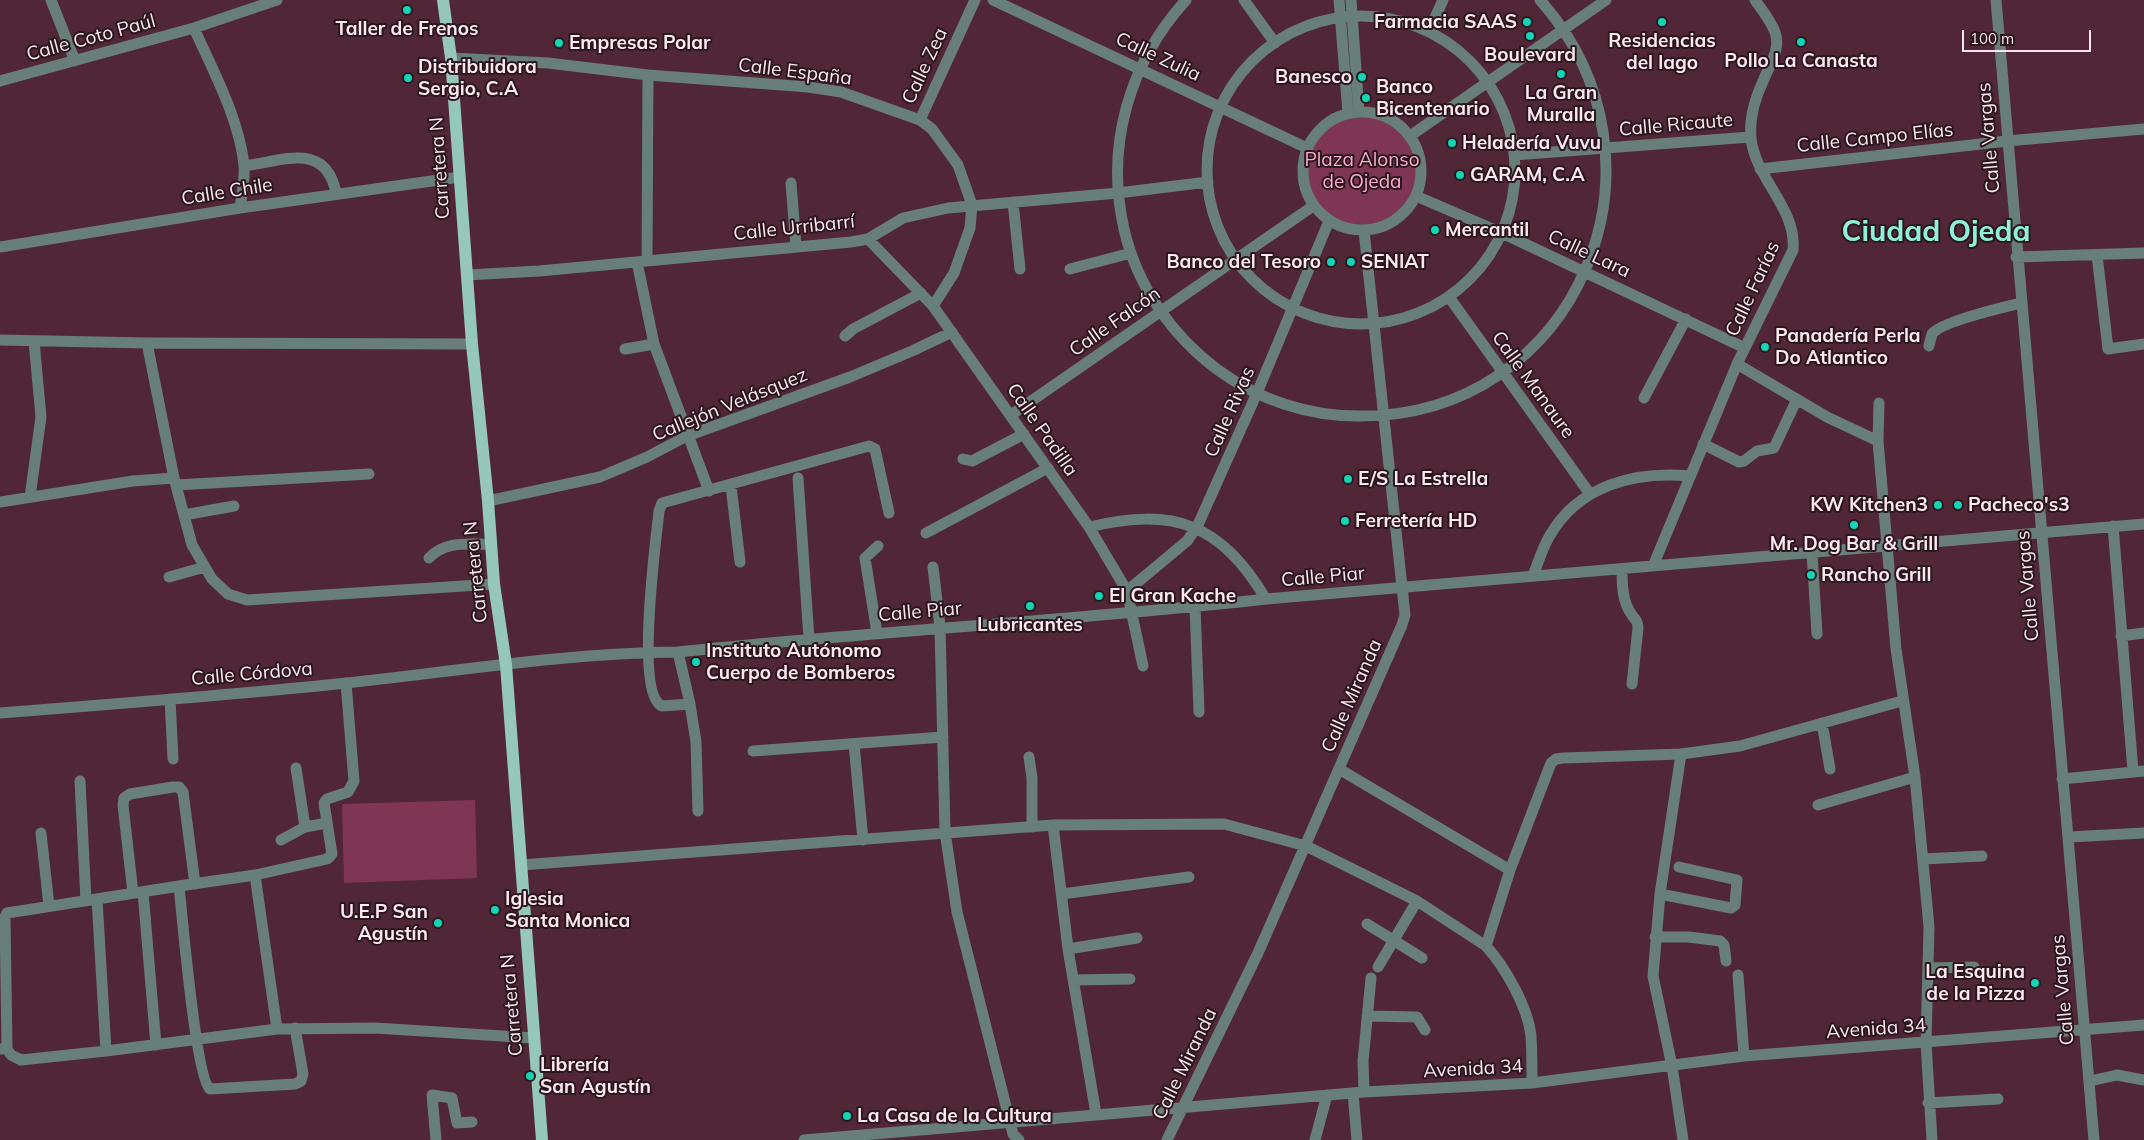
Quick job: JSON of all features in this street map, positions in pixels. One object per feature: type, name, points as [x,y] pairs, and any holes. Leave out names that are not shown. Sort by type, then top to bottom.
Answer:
[{"type":"main road","name":"Carretera N","points":[[443,0],[451,58],[472,344],[488,501],[494,584],[506,665],[542,1140]]},
{"type":"street","points":[[51,0],[76,61]]},
{"type":"street","name":"Calle Coto Paúl","points":[[0,81],[194,28],[277,0]]},
{"type":"street","name":"Calle Zea","points":[[920,120],[975,0]]},
{"type":"street","name":"Calle Zulia","points":[[993,0],[1222,106],[1307,148]]},
{"type":"street","points":[[1186,0],[1164,26],[1139,69],[1120,130],[1117,172],[1118,193],[1122,220],[1131,253],[1144,283],[1160,311],[1184,340],[1210,365],[1257,394],[1319,413],[1352,416],[1384,415],[1416,410],[1446,401],[1475,388],[1502,372],[1543,335],[1566,306],[1586,272],[1602,218],[1607,175],[1606,148],[1601,115],[1592,84],[1580,56],[1564,29],[1540,0]]},
{"type":"street","points":[[1244,0],[1275,43]]},
{"type":"street","points":[[1339,0],[1354,112]]},
{"type":"street","points":[[1352,0],[1354,112]]},
{"type":"street","points":[[1429,31],[1443,0]]},
{"type":"street","points":[[1410,136],[1606,0]]},
{"type":"street","name":"Calle Farías","points":[[1653,566],[1737,364],[1791,255],[1794,243],[1794,236],[1784,210],[1754,156],[1750,137],[1754,110],[1777,44],[1773,27],[1755,0]]},
{"type":"street","name":"Calle Vargas","points":[[1996,0],[2016,257],[2062,779],[2069,837],[2083,1030],[2090,1081],[2094,1140]]},
{"type":"street","points":[[1353,16],[1396,20],[1429,31],[1462,53],[1488,83],[1506,118],[1514,155],[1513,196],[1502,233],[1480,267],[1449,296],[1420,312],[1390,322],[1340,323],[1293,309],[1261,288],[1236,259],[1216,222],[1208,182],[1210,143],[1222,106],[1244,71],[1275,43],[1306,26],[1340,18],[1353,16]]},
{"type":"street","points":[[194,28],[229,110],[240,145],[244,166],[240,208]]},
{"type":"street","name":"Calle España","points":[[451,58],[548,63],[648,75],[808,87],[841,92],[920,120],[932,129],[958,165],[972,205],[970,228],[954,273],[933,306]]},
{"type":"street","points":[[648,75],[642,261],[654,344],[709,491]]},
{"type":"street","points":[[1354,112],[1388,117],[1410,136],[1417,150],[1421,165],[1420,181],[1416,196],[1405,212],[1390,224],[1364,231],[1346,229],[1329,221],[1313,206],[1306,192],[1303,178],[1307,148],[1313,138],[1328,122],[1354,112]]},
{"type":"street","name":"Calle Campo Elías","points":[[1760,169],[2007,141],[2144,129]]},
{"type":"street","name":"Calle Ricaute","points":[[1514,155],[1750,137]]},
{"type":"street","points":[[244,166],[311,158],[325,166],[333,178],[336,193]]},
{"type":"street","name":"Calle Chile","points":[[0,247],[336,193],[460,177]]},
{"type":"street","name":"Calle Urribarrí","points":[[467,276],[868,239],[903,218],[948,208],[1118,193],[1208,182]]},
{"type":"street","points":[[791,183],[796,246]]},
{"type":"street","name":"Calle Lara","points":[[1416,196],[1502,233],[1745,348]]},
{"type":"street","points":[[1012,202],[1020,269]]},
{"type":"street","name":"Calle Falcón","points":[[1010,415],[1313,206]]},
{"type":"street","name":"Calle Rivas","points":[[1127,591],[1187,541],[1198,527],[1257,394],[1329,221]]},
{"type":"street","name":"Calle Miranda","points":[[1167,1140],[1258,953],[1402,626],[1405,615],[1364,231]]},
{"type":"street","name":"Calle Padilla","points":[[868,239],[933,306],[1089,527],[1127,591],[1143,666]]},
{"type":"street","points":[[1070,269],[1131,253]]},
{"type":"street","points":[[2016,257],[2144,253]]},
{"type":"street","points":[[2097,254],[2108,350],[2144,344]]},
{"type":"street","points":[[844,336],[853,329],[921,293]]},
{"type":"street","name":"Calle Manaure","points":[[1449,296],[1590,494]]},
{"type":"street","points":[[1929,346],[1932,334],[1939,328],[1983,312],[2020,303]]},
{"type":"street","points":[[1644,398],[1686,319]]},
{"type":"street","name":"Callejón Velásquez","points":[[488,501],[600,477],[647,458],[687,436],[850,377],[952,332]]},
{"type":"street","points":[[0,340],[147,344],[472,344]]},
{"type":"street","points":[[30,497],[41,417],[34,340]]},
{"type":"street","points":[[147,344],[175,481],[192,545],[205,567],[228,594],[247,600],[494,584]]},
{"type":"street","points":[[625,350],[654,344]]},
{"type":"street","points":[[1737,364],[1797,399],[1878,441]]},
{"type":"street","points":[[1703,444],[1740,462],[1744,462],[1757,451],[1774,448],[1797,399]]},
{"type":"street","points":[[1880,402],[1878,441],[1887,546],[1902,701],[1915,777],[1929,926],[1926,1043],[1928,1104],[1932,1140]]},
{"type":"street","points":[[963,459],[972,461],[1024,434]]},
{"type":"street","points":[[690,704],[659,705],[651,685],[647,652],[658,511],[662,503],[731,486],[869,446],[875,449],[889,513]]},
{"type":"street","points":[[926,533],[1048,468]]},
{"type":"street","points":[[0,502],[132,481],[369,474]]},
{"type":"street","points":[[1533,576],[1549,537],[1559,524],[1590,494],[1617,482],[1648,475],[1690,476]]},
{"type":"street","points":[[798,478],[809,639]]},
{"type":"street","points":[[731,486],[740,562]]},
{"type":"street","points":[[184,515],[234,506]]},
{"type":"street","points":[[1089,527],[1130,519],[1150,519],[1198,527],[1235,557],[1256,581],[1266,599]]},
{"type":"street","name":"Calle Piar","points":[[506,665],[647,652],[678,652],[877,632],[1131,614],[1266,599],[2144,524]]},
{"type":"street","points":[[2062,779],[2138,771],[2121,636],[2113,526]]},
{"type":"street","points":[[429,558],[438,549],[447,546],[491,544]]},
{"type":"street","points":[[877,632],[864,558],[878,546]]},
{"type":"street","points":[[1812,553],[1818,634]]},
{"type":"street","points":[[169,577],[205,567]]},
{"type":"street","points":[[932,567],[940,627],[944,832],[957,912],[1013,1134],[1019,1140]]},
{"type":"street","points":[[1622,569],[1623,592],[1632,615],[1637,620],[1638,628],[1632,684]]},
{"type":"street","points":[[1195,607],[1199,712]]},
{"type":"street","points":[[2121,636],[2144,633]]},
{"type":"street","points":[[678,652],[690,704],[696,742],[698,811]]},
{"type":"street","name":"Calle Córdova","points":[[0,713],[170,700],[506,665]]},
{"type":"street","points":[[346,683],[354,781],[348,792],[327,798],[324,803],[332,854],[327,859],[254,875],[10,912],[5,917],[4,1049],[20,1060],[106,1052],[277,1028],[375,1028],[534,1038]]},
{"type":"street","points":[[170,700],[173,759]]},
{"type":"street","points":[[1486,946],[1510,870],[1546,775],[1556,759],[1681,754],[1740,746],[1902,701]]},
{"type":"street","points":[[1822,724],[1830,769]]},
{"type":"street","points":[[752,751],[943,737]]},
{"type":"street","points":[[854,744],[863,840]]},
{"type":"street","points":[[1681,754],[1660,894],[1653,976],[1672,1066],[1683,1140]]},
{"type":"street","points":[[1029,756],[1032,778],[1032,827]]},
{"type":"street","points":[[296,768],[305,827]]},
{"type":"street","points":[[1339,769],[1510,870]]},
{"type":"street","points":[[1818,805],[1915,777]]},
{"type":"street","points":[[80,781],[106,1052]]},
{"type":"street","points":[[156,1045],[138,893],[123,805],[124,798],[130,794],[173,786],[179,787],[183,792],[195,884]]},
{"type":"street","points":[[280,840],[305,827],[328,823]]},
{"type":"street","points":[[521,865],[1053,825],[1224,824],[1306,846],[1417,901],[1486,946],[1503,965],[1523,1008],[1531,1034],[1532,1084]]},
{"type":"street","points":[[1053,825],[1068,949],[1096,1114]]},
{"type":"street","points":[[41,833],[49,906]]},
{"type":"street","points":[[2069,837],[2144,833]]},
{"type":"street","points":[[1923,859],[1982,856]]},
{"type":"street","points":[[1660,894],[1730,908],[1735,905],[1738,882],[1735,879],[1679,867]]},
{"type":"street","points":[[254,875],[277,1028]]},
{"type":"street","points":[[1062,894],[1189,877]]},
{"type":"street","points":[[179,886],[196,1039],[205,1083],[210,1089],[295,1084],[302,1081],[303,1074],[295,1028]]},
{"type":"street","points":[[1378,967],[1392,940],[1417,901]]},
{"type":"street","points":[[1367,924],[1422,958]]},
{"type":"street","points":[[1655,937],[1688,937],[1720,941],[1724,944],[1726,961]]},
{"type":"street","points":[[1068,949],[1137,938]]},
{"type":"street","points":[[1929,968],[1974,967]]},
{"type":"street","points":[[1738,975],[1744,1056]]},
{"type":"street","points":[[1358,1140],[1358,1092],[1371,978]]},
{"type":"street","points":[[1074,980],[1130,979]]},
{"type":"street","points":[[1367,1016],[1417,1017],[1425,1030]]},
{"type":"street","name":"Avenida 34","points":[[804,1140],[1358,1092],[1532,1084],[1744,1056],[2144,1025]]},
{"type":"street","points":[[2090,1081],[2117,1075],[2144,1080]]},
{"type":"street","points":[[436,1140],[431,1097],[434,1094],[452,1098],[457,1123]]},
{"type":"street","points":[[1315,1140],[1327,1095]]},
{"type":"street","points":[[1928,1104],[1998,1099]]},
{"type":"street","points":[[434,1126],[472,1122]]},
{"type":"green space","name":"Plaza Alonso de Ojeda","points":[[1362,112],[1385,116],[1404,129],[1417,148],[1421,171],[1417,194],[1404,213],[1385,226],[1362,230],[1339,226],[1320,213],[1307,194],[1303,171],[1307,148],[1320,129],[1339,116]]},
{"type":"green space","points":[[475,800],[477,878],[344,883],[342,804]]},
{"type":"place","name":"Taller de Frenos","points":[[407,10]]},
{"type":"place","name":"Farmacia SAAS","points":[[1527,22]]},
{"type":"place","name":"Residencias del lago","points":[[1662,22]]},
{"type":"place","name":"Boulevard","points":[[1530,36]]},
{"type":"place","name":"Pollo La Canasta","points":[[1801,42]]},
{"type":"place","name":"Empresas Polar","points":[[559,43]]},
{"type":"place","name":"La Gran Muralla","points":[[1561,74]]},
{"type":"place","name":"Banesco","points":[[1362,77]]},
{"type":"place","name":"Distribuidora Sergio, C.A","points":[[408,78]]},
{"type":"place","name":"Banco Bicentenario","points":[[1366,98]]},
{"type":"place","name":"Heladería Vuvu","points":[[1452,143]]},
{"type":"place","name":"GARAM, C.A","points":[[1460,175]]},
{"type":"place","name":"Mercantil","points":[[1435,230]]},
{"type":"place","name":"Banco del Tesoro","points":[[1331,262]]},
{"type":"place","name":"SENIAT","points":[[1351,262]]},
{"type":"place","name":"Panadería Perla Do Atlantico","points":[[1765,347]]},
{"type":"place","name":"E/S La Estrella","points":[[1348,479]]},
{"type":"place","name":"KW Kitchen3","points":[[1938,505]]},
{"type":"place","name":"Pacheco's3","points":[[1958,505]]},
{"type":"place","name":"Ferretería HD","points":[[1345,521]]},
{"type":"place","name":"Mr. Dog Bar & Grill","points":[[1854,525]]},
{"type":"place","name":"Rancho Grill","points":[[1811,575]]},
{"type":"place","name":"El Gran Kache","points":[[1099,596]]},
{"type":"place","name":"Lubricantes","points":[[1030,606]]},
{"type":"place","name":"Instituto Autónomo Cuerpo de Bomberos","points":[[696,662]]},
{"type":"place","name":"Iglesia Santa Monica","points":[[495,910]]},
{"type":"place","name":"U.E.P San Agustín","points":[[438,923]]},
{"type":"place","name":"La Esquina de la Pizza","points":[[2035,983]]},
{"type":"place","name":"Librería San Agustín","points":[[530,1076]]},
{"type":"place","name":"La Casa de la Cultura","points":[[847,1116]]},
{"type":"district","name":"Ciudad Ojeda","points":[[1936,232]]}]
